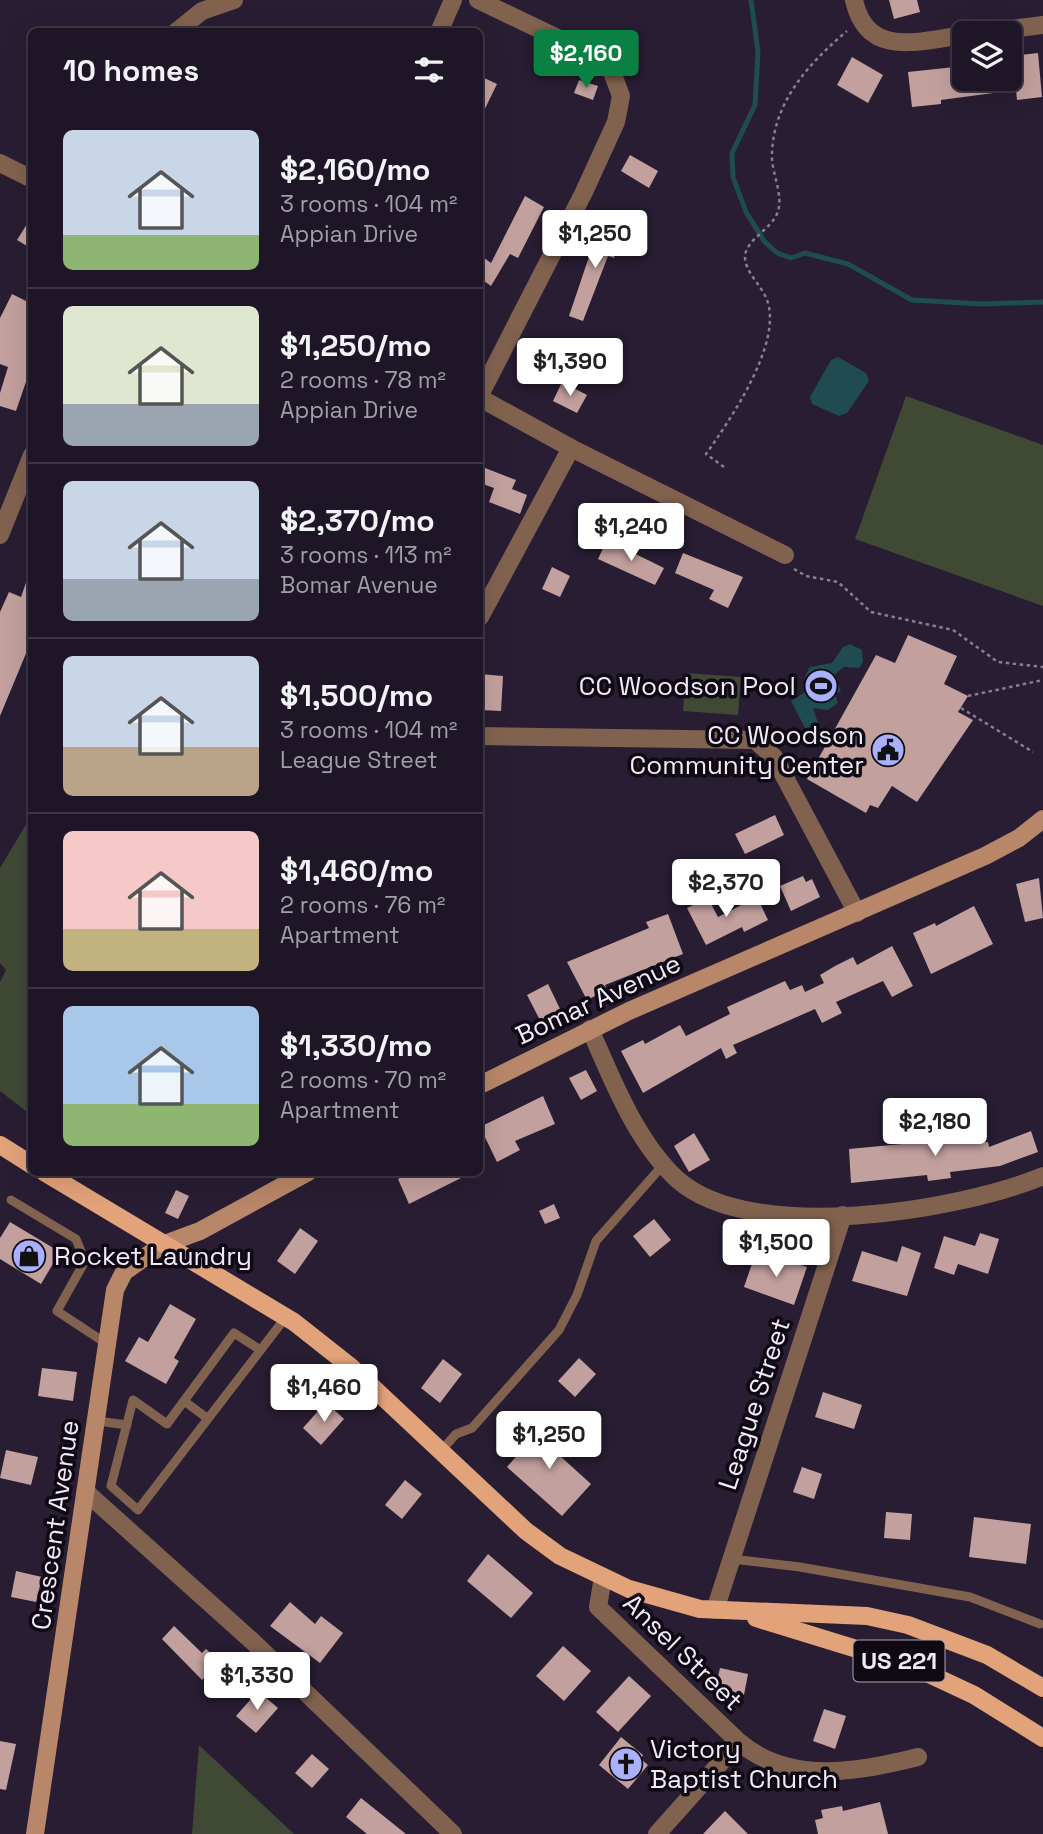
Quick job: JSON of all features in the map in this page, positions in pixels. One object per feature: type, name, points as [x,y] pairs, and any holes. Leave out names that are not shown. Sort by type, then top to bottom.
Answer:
[{"type":"main road","points":[[0,1145],[28,1162]]},
{"type":"main road","name":"US 221","points":[[50,1176],[286,1317],[351,1367],[526,1531],[560,1556],[660,1600],[743,1613],[867,1616],[908,1625],[988,1655],[1043,1688]]},
{"type":"main road","name":"US 221","points":[[743,1613],[805,1636],[867,1650],[912,1666],[974,1695],[1043,1738]]},
{"type":"street","points":[[181,28],[202,11],[234,0]]},
{"type":"street","points":[[441,28],[453,0]]},
{"type":"street","points":[[478,0],[593,55],[612,72],[621,96],[616,122],[584,192],[483,390]]},
{"type":"street","points":[[854,0],[859,20],[875,36],[895,44],[952,37]]},
{"type":"street","points":[[1022,28],[1043,25]]},
{"type":"street","points":[[0,163],[28,177]]},
{"type":"street","points":[[483,398],[571,448],[785,555]]},
{"type":"street","points":[[483,611],[571,448]]},
{"type":"street","points":[[0,535],[28,464]]},
{"type":"street","points":[[483,736],[755,740],[774,757],[857,913]]},
{"type":"street","name":"Bomar Avenue","points":[[483,1083],[590,1029],[985,856],[1019,838],[1043,819]]},
{"type":"street","points":[[590,1029],[633,1118],[663,1165],[699,1194],[737,1208],[778,1213],[843,1215],[926,1208],[998,1191],[1043,1176]]},
{"type":"street","points":[[162,1245],[200,1231],[284,1178]]},
{"type":"street","name":"League Street","points":[[715,1610],[843,1215]]},
{"type":"street","name":"Crescent Avenue","points":[[35,1834],[115,1290],[124,1272],[162,1245]]},
{"type":"street","points":[[87,1493],[251,1640],[453,1834]]},
{"type":"street","name":"Ansel Street","points":[[603,1577],[598,1607],[739,1742],[767,1760],[826,1772],[875,1768],[918,1757]]},
{"type":"street","points":[[657,1834],[739,1742]]},
{"type":"lane","points":[[441,1451],[456,1434],[472,1428],[559,1330],[577,1295],[596,1241],[663,1165]]},
{"type":"lane","points":[[11,1200],[76,1239],[85,1261],[57,1311],[107,1345]]},
{"type":"lane","points":[[259,1349],[234,1333],[167,1424],[133,1400],[111,1486],[138,1510],[286,1317]]},
{"type":"lane","points":[[184,1401],[207,1418]]},
{"type":"lane","points":[[97,1421],[127,1425]]},
{"type":"lane","points":[[732,1559],[800,1566],[970,1597],[1040,1624]]},
{"type":"path","points":[[724,467],[706,454],[736,412],[768,333],[768,301],[745,260],[746,249],[778,213],[779,199],[773,175],[772,153],[786,97],[814,60],[847,31]]},
{"type":"path","points":[[785,555],[784,564],[806,576],[838,582],[871,612],[953,630],[998,662],[1043,667]]},
{"type":"path","points":[[968,696],[1043,680]]},
{"type":"path","points":[[961,708],[1033,752]]},
{"type":"shaded area","points":[[838,357],[866,373],[869,381],[847,413],[839,416],[812,404],[810,397],[831,360]]},
{"type":"shaded area","points":[[906,396],[1043,445],[1043,606],[855,539]]},
{"type":"shaded area","name":"CC Woodson Pool","points":[[850,644],[862,650],[863,662],[859,668],[844,667],[834,675],[841,691],[835,694],[838,703],[828,710],[813,708],[818,723],[816,729],[805,728],[791,701],[807,691],[805,679],[810,667],[832,663],[843,647]]},
{"type":"shaded area","points":[[686,673],[741,677],[738,715],[683,711]]},
{"type":"shaded area","points":[[28,821],[28,1113],[0,1091],[0,982],[6,970],[0,963],[0,868]]},
{"type":"shaded area","points":[[199,1745],[294,1834],[192,1834]]},
{"type":"building","points":[[889,0],[917,0],[920,12],[894,19]]},
{"type":"building","points":[[1038,53],[1042,97],[1017,100],[1016,91],[1022,91],[1022,55]]},
{"type":"building","points":[[852,57],[883,75],[868,103],[837,85]]},
{"type":"building","points":[[952,67],[952,91],[1008,91],[941,100],[941,104],[912,107],[908,72]]},
{"type":"building","points":[[483,77],[497,84],[483,113]]},
{"type":"building","points":[[579,80],[598,86],[593,100],[574,93]]},
{"type":"building","points":[[630,155],[658,171],[649,188],[621,171]]},
{"type":"building","points":[[525,196],[544,207],[518,258],[510,254],[491,286],[483,280],[483,257],[491,263]]},
{"type":"building","points":[[28,222],[28,247],[17,240]]},
{"type":"building","points":[[599,227],[622,234],[614,258],[608,256],[583,321],[569,316]]},
{"type":"building","points":[[12,294],[28,302],[28,376],[16,411],[0,406],[0,393],[8,367],[0,364],[0,318]]},
{"type":"building","points":[[562,382],[587,395],[577,413],[553,401]]},
{"type":"building","points":[[483,467],[516,480],[512,489],[527,495],[520,514],[489,502],[494,488],[483,484]]},
{"type":"building","points":[[607,540],[664,568],[655,585],[598,559]]},
{"type":"building","points":[[683,553],[743,577],[728,608],[709,599],[714,590],[675,573]]},
{"type":"building","points":[[552,567],[570,576],[560,597],[542,589]]},
{"type":"building","points":[[28,577],[28,649],[0,716],[0,612],[9,592],[21,597]]},
{"type":"building","name":"CC Woodson Community Center","points":[[908,635],[957,656],[944,684],[968,696],[958,712],[973,720],[917,802],[892,786],[878,808],[870,805],[866,813],[807,779],[876,655],[895,663]]},
{"type":"building","points":[[483,674],[503,676],[501,711],[483,710]]},
{"type":"building","points":[[775,815],[784,835],[745,854],[735,834]]},
{"type":"building","points":[[803,876],[806,882],[812,879],[820,897],[791,911],[780,886]]},
{"type":"building","points":[[1039,878],[1043,918],[1025,922],[1016,884]]},
{"type":"building","points":[[757,897],[768,920],[744,932],[742,927],[706,945],[687,908],[708,898],[718,917]]},
{"type":"building","points":[[974,906],[993,944],[931,974],[913,933],[935,923],[936,926]]},
{"type":"building","points":[[668,914],[683,954],[605,985],[607,990],[587,1000],[567,962],[649,928],[646,922]]},
{"type":"building","points":[[892,946],[913,986],[892,997],[883,981],[836,1002],[842,1013],[822,1023],[815,1009],[733,1045],[737,1053],[726,1059],[721,1048],[643,1093],[621,1051],[643,1040],[645,1044],[680,1025],[686,1036],[730,1014],[727,1007],[785,981],[790,990],[802,985],[805,992],[824,983],[820,975],[835,966],[853,957],[857,965]]},
{"type":"building","points":[[548,984],[562,1013],[542,1024],[527,995]]},
{"type":"building","points":[[586,1070],[597,1091],[581,1100],[569,1078]]},
{"type":"building","points":[[543,1096],[555,1124],[515,1141],[520,1150],[497,1162],[483,1133],[483,1126]]},
{"type":"building","points":[[1031,1131],[1038,1152],[1000,1166],[950,1172],[951,1178],[928,1181],[927,1175],[851,1183],[849,1149],[923,1142],[922,1136],[945,1133],[946,1144],[988,1142],[989,1147]]},
{"type":"building","points":[[694,1133],[710,1160],[689,1172],[674,1146]]},
{"type":"building","points":[[404,1176],[465,1176],[409,1204],[398,1179]]},
{"type":"building","points":[[176,1190],[189,1196],[178,1219],[165,1213]]},
{"type":"building","points":[[554,1204],[560,1218],[545,1224],[539,1211]]},
{"type":"building","points":[[654,1219],[671,1240],[650,1257],[633,1236]]},
{"type":"building","name":"Rocket Laundry","points":[[10,1222],[60,1252],[41,1284],[0,1259],[0,1238]]},
{"type":"building","points":[[300,1228],[318,1241],[295,1274],[277,1261]]},
{"type":"building","points":[[980,1233],[999,1239],[988,1274],[958,1264],[954,1275],[934,1268],[944,1236],[975,1246]]},
{"type":"building","points":[[902,1246],[921,1253],[907,1296],[852,1281],[862,1251],[897,1262]]},
{"type":"building","points":[[755,1255],[787,1265],[788,1261],[807,1267],[794,1305],[744,1287]]},
{"type":"building","points":[[170,1304],[196,1319],[174,1358],[179,1361],[166,1384],[125,1361],[139,1337],[148,1342]]},
{"type":"building","points":[[579,1358],[596,1374],[575,1397],[558,1381]]},
{"type":"building","points":[[443,1359],[462,1374],[440,1403],[421,1388]]},
{"type":"building","points":[[42,1368],[77,1372],[73,1401],[38,1396]]},
{"type":"building","points":[[823,1392],[862,1405],[854,1429],[815,1417]]},
{"type":"building","points":[[326,1402],[344,1419],[321,1445],[303,1428]]},
{"type":"building","points":[[545,1424],[569,1445],[559,1455],[591,1484],[562,1516],[507,1467]]},
{"type":"building","points":[[6,1450],[38,1457],[31,1485],[0,1478]]},
{"type":"building","points":[[802,1467],[822,1474],[814,1499],[793,1492]]},
{"type":"building","points":[[405,1480],[422,1494],[402,1519],[385,1505]]},
{"type":"building","points":[[886,1512],[912,1514],[910,1540],[884,1538]]},
{"type":"building","points":[[974,1517],[1031,1524],[1026,1564],[969,1557]]},
{"type":"building","points":[[488,1554],[533,1593],[511,1618],[467,1581]]},
{"type":"building","points":[[16,1571],[42,1577],[36,1602],[11,1597]]},
{"type":"building","points":[[290,1602],[315,1624],[321,1616],[343,1633],[320,1663],[270,1626]]},
{"type":"building","points":[[174,1626],[202,1653],[206,1649],[220,1662],[202,1680],[162,1639]]},
{"type":"building","points":[[563,1646],[591,1671],[564,1701],[536,1676]]},
{"type":"building","points":[[720,1668],[748,1674],[744,1695],[715,1689]]},
{"type":"building","points":[[629,1676],[651,1696],[618,1732],[596,1712]]},
{"type":"building","points":[[258,1691],[278,1708],[256,1733],[236,1716]]},
{"type":"building","points":[[824,1709],[846,1716],[835,1749],[813,1741]]},
{"type":"building","points":[[621,1737],[643,1755],[641,1759],[648,1765],[628,1789],[599,1765]]},
{"type":"building","points":[[0,1741],[16,1744],[6,1790],[0,1789]]},
{"type":"building","points":[[312,1754],[329,1769],[312,1788],[295,1773]]},
{"type":"building","points":[[361,1798],[406,1834],[367,1834],[346,1817]]},
{"type":"building","points":[[880,1802],[888,1834],[818,1834],[815,1820],[823,1818],[821,1810],[842,1806],[843,1811]]},
{"type":"building","points":[[725,1811],[748,1834],[703,1834]]},
{"type":"waterway","points":[[751,0],[758,52],[755,105],[732,153],[733,177],[746,212],[764,241],[777,253],[791,258],[805,253],[848,264],[912,300],[983,304],[1043,302]]},
{"type":"place","name":"CC Woodson Pool","points":[[821,686]]},
{"type":"place","name":"CC Woodson Community Center","points":[[888,750]]},
{"type":"place","name":"Rocket Laundry","points":[[29,1256]]},
{"type":"place","name":"Victory Baptist Church","points":[[626,1764]]}]
